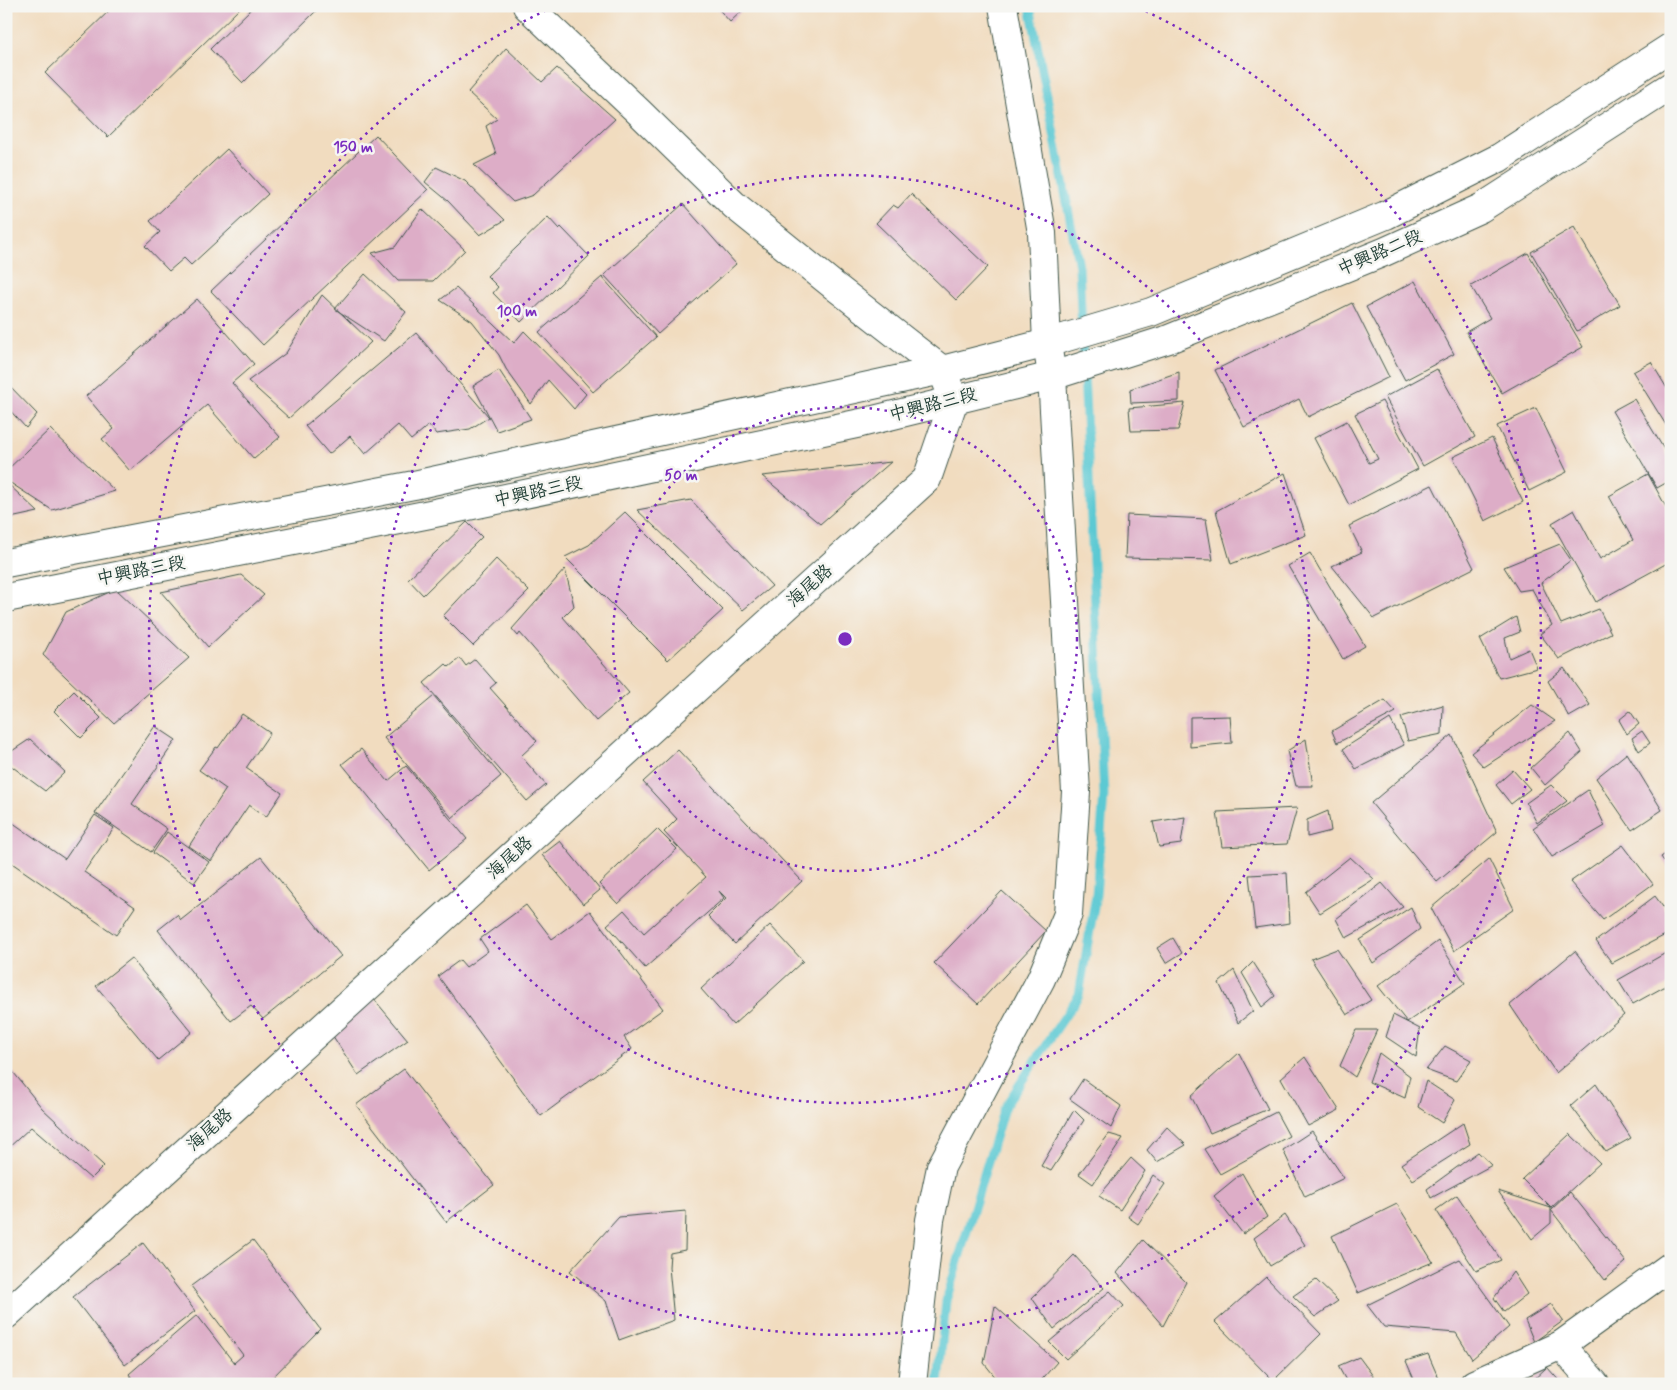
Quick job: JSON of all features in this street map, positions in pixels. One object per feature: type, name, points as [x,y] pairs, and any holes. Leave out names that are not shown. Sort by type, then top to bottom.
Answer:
[{"type":"main road","points":[[527,6],[734,205],[832,285],[942,370],[954,400]]},
{"type":"main road","points":[[912,1384],[930,1220],[941,1167],[1041,979],[1068,914],[1076,792],[1059,373],[1042,233],[1003,6]]},
{"type":"main road","name":"中興路二段","points":[[1054,340],[1151,312],[1386,215],[1499,158],[1671,47]]},
{"type":"main road","name":"中興路二段","points":[[1059,373],[1170,339],[1384,252],[1481,208],[1671,86]]},
{"type":"main road","name":"中興路三段","points":[[6,563],[414,485],[942,370],[1054,340]]},
{"type":"main road","name":"中興路三段","points":[[6,598],[459,508],[861,424],[1059,373]]},
{"type":"main road","name":"海尾路","points":[[6,1315],[928,479],[954,400]]},
{"type":"main road","points":[[1474,1384],[1561,1345],[1671,1266]]},
{"type":"main road","points":[[1561,1345],[1595,1384]]},
{"type":"building","points":[[114,6],[238,6],[240,8],[108,137],[45,73]]},
{"type":"building","points":[[254,6],[321,6],[243,83],[210,49]]},
{"type":"building","points":[[716,6],[747,6],[730,22]]},
{"type":"building","points":[[506,48],[542,82],[557,68],[615,119],[533,195],[513,202],[474,165],[496,154],[486,126],[497,119],[468,92]]},
{"type":"building","points":[[376,135],[428,190],[263,345],[211,291]]},
{"type":"building","points":[[227,149],[268,194],[191,265],[184,258],[169,271],[145,246],[160,232],[150,221]]},
{"type":"building","points":[[436,167],[465,181],[505,220],[480,235],[448,201],[425,182]]},
{"type":"building","points":[[911,194],[988,267],[956,300],[876,223],[893,205],[898,208]]},
{"type":"building","points":[[683,204],[736,264],[658,334],[604,275]]},
{"type":"building","points":[[422,209],[465,250],[433,281],[398,281],[372,253],[395,247]]},
{"type":"building","points":[[548,217],[559,229],[561,227],[589,256],[521,322],[493,293],[498,287],[487,276]]},
{"type":"building","points":[[1574,227],[1620,305],[1577,331],[1531,252]]},
{"type":"building","points":[[1528,253],[1583,347],[1502,393],[1466,332],[1490,318],[1471,286]]},
{"type":"building","points":[[365,274],[406,312],[384,341],[335,309]]},
{"type":"building","points":[[602,277],[656,337],[593,392],[539,332]]},
{"type":"building","points":[[1415,281],[1454,354],[1405,380],[1366,307]]},
{"type":"building","points":[[456,288],[514,343],[524,331],[586,394],[574,409],[548,380],[531,404],[506,369],[499,355],[472,321],[440,300]]},
{"type":"building","points":[[322,295],[371,342],[289,418],[248,381],[286,353]]},
{"type":"building","points":[[197,299],[254,364],[232,383],[280,437],[254,459],[207,405],[130,471],[102,439],[114,429],[86,396]]},
{"type":"building","points":[[1352,303],[1389,377],[1308,417],[1299,399],[1244,427],[1215,370]]},
{"type":"building","points":[[416,333],[489,417],[470,429],[436,434],[429,425],[411,440],[398,425],[365,454],[350,436],[329,454],[305,426]]},
{"type":"building","points":[[1651,362],[1671,395],[1671,433],[1633,372]]},
{"type":"building","points":[[1437,369],[1475,437],[1423,466],[1385,397]]},
{"type":"building","points":[[499,370],[531,419],[497,431],[473,386]]},
{"type":"building","points":[[1179,372],[1179,401],[1131,403],[1130,389]]},
{"type":"building","points":[[6,382],[37,414],[26,428],[6,406]]},
{"type":"building","points":[[1634,399],[1671,461],[1671,480],[1657,488],[1612,411]]},
{"type":"building","points":[[1382,401],[1418,469],[1349,505],[1314,438],[1347,421],[1369,463],[1378,459],[1355,414]]},
{"type":"building","points":[[1185,403],[1178,430],[1131,431],[1129,408]]},
{"type":"building","points":[[1536,408],[1567,472],[1529,491],[1497,426]]},
{"type":"building","points":[[50,429],[115,491],[52,510],[6,480],[6,471]]},
{"type":"building","points":[[1492,438],[1523,502],[1485,521],[1453,457]]},
{"type":"building","points":[[891,462],[820,524],[762,476]]},
{"type":"building","points":[[1285,473],[1306,535],[1231,564],[1216,511]]},
{"type":"building","points":[[1648,474],[1671,516],[1671,561],[1596,602],[1552,523],[1574,510],[1600,559],[1633,540],[1609,496]]},
{"type":"building","points":[[6,482],[38,512],[6,519]]},
{"type":"building","points":[[1432,485],[1474,568],[1374,618],[1332,566],[1362,552],[1349,526]]},
{"type":"building","points":[[691,500],[772,586],[743,610],[637,510]]},
{"type":"building","points":[[625,512],[723,610],[668,660],[565,557],[589,545]]},
{"type":"building","points":[[1127,515],[1206,519],[1213,560],[1125,558]]},
{"type":"building","points":[[467,522],[482,537],[423,595],[408,579]]},
{"type":"building","points":[[1560,544],[1571,560],[1541,583],[1561,624],[1599,609],[1611,633],[1559,659],[1540,634],[1552,625],[1532,589],[1519,591],[1504,567]]},
{"type":"building","points":[[1310,553],[1365,646],[1343,659],[1288,566]]},
{"type":"building","points":[[496,559],[529,591],[473,646],[443,616]]},
{"type":"building","points":[[565,569],[574,606],[563,617],[629,693],[596,721],[520,633],[518,636],[512,629]]},
{"type":"building","points":[[241,575],[264,595],[208,647],[161,592]]},
{"type":"building","points":[[116,589],[189,658],[114,723],[43,655],[66,612]]},
{"type":"building","points":[[1516,617],[1520,632],[1505,638],[1509,658],[1529,649],[1537,668],[1499,678],[1480,639]]},
{"type":"building","points":[[460,658],[466,666],[475,659],[496,683],[490,688],[537,741],[521,756],[546,785],[527,801],[424,683],[446,664],[449,667]]},
{"type":"building","points":[[1564,668],[1590,705],[1569,717],[1548,681]]},
{"type":"building","points":[[74,691],[101,718],[81,738],[54,711]]},
{"type":"building","points":[[434,696],[501,776],[452,818],[384,738]]},
{"type":"building","points":[[1385,700],[1396,712],[1337,743],[1332,731]]},
{"type":"building","points":[[1443,705],[1442,734],[1408,741],[1401,717]]},
{"type":"building","points":[[1532,705],[1555,721],[1484,767],[1471,753]]},
{"type":"building","points":[[1630,711],[1639,724],[1627,734],[1619,720]]},
{"type":"building","points":[[242,714],[270,733],[246,768],[282,793],[266,817],[249,805],[211,861],[189,846],[226,789],[199,770],[216,747],[218,748]]},
{"type":"building","points":[[1230,716],[1232,743],[1190,747],[1190,717]]},
{"type":"building","points":[[1390,719],[1404,745],[1356,769],[1343,749]]},
{"type":"building","points":[[155,726],[176,740],[132,804],[167,829],[151,852],[95,813]]},
{"type":"building","points":[[1642,731],[1650,743],[1639,751],[1632,738]]},
{"type":"building","points":[[1570,733],[1582,752],[1545,785],[1531,768]]},
{"type":"building","points":[[1452,735],[1497,832],[1437,882],[1371,803]]},
{"type":"building","points":[[30,739],[65,772],[45,791],[6,762],[6,755]]},
{"type":"building","points":[[1306,739],[1313,786],[1296,786],[1287,751]]},
{"type":"building","points":[[361,749],[388,781],[406,766],[467,839],[429,870],[342,764]]},
{"type":"building","points":[[678,750],[802,881],[735,944],[708,916],[726,898],[719,891],[724,898],[645,968],[607,925],[624,910],[644,933],[706,877],[664,832],[677,819],[643,782]]},
{"type":"building","points":[[1627,753],[1662,810],[1632,830],[1596,778]]},
{"type":"building","points":[[1513,770],[1530,789],[1511,804],[1496,785]]},
{"type":"building","points":[[1551,785],[1567,801],[1537,823],[1526,803]]},
{"type":"building","points":[[1588,790],[1605,826],[1552,857],[1533,828]]},
{"type":"building","points":[[1297,808],[1287,844],[1222,847],[1217,812]]},
{"type":"building","points":[[1328,811],[1331,831],[1307,837],[1307,820]]},
{"type":"building","points":[[95,815],[114,828],[84,872],[135,907],[116,935],[6,859],[6,818],[65,859]]},
{"type":"building","points":[[1185,817],[1181,844],[1159,847],[1153,822]]},
{"type":"building","points":[[657,829],[677,849],[618,904],[599,884]]},
{"type":"building","points":[[167,832],[209,862],[194,883],[153,853]]},
{"type":"building","points":[[560,841],[600,890],[583,904],[542,855]]},
{"type":"building","points":[[1623,845],[1653,884],[1603,920],[1570,882]]},
{"type":"building","points":[[1671,850],[1671,871],[1661,857]]},
{"type":"building","points":[[261,857],[341,956],[263,1019],[251,1006],[231,1021],[158,930],[177,915],[181,920]]},
{"type":"building","points":[[1350,857],[1374,879],[1320,913],[1306,892]]},
{"type":"building","points":[[1489,859],[1514,909],[1454,951],[1431,908]]},
{"type":"building","points":[[1287,873],[1290,923],[1255,928],[1249,875]]},
{"type":"building","points":[[1382,883],[1403,907],[1346,938],[1336,919]]},
{"type":"building","points":[[1002,891],[1046,931],[978,1004],[934,963]]},
{"type":"building","points":[[1655,896],[1671,918],[1671,932],[1612,963],[1596,941]]},
{"type":"building","points":[[526,905],[552,939],[590,911],[663,1009],[624,1037],[632,1049],[541,1116],[438,976],[460,960],[466,967],[488,951],[480,939]]},
{"type":"building","points":[[1411,907],[1420,929],[1373,963],[1360,940]]},
{"type":"building","points":[[770,925],[803,961],[733,1025],[701,989]]},
{"type":"building","points":[[1173,938],[1182,953],[1166,963],[1157,948]]},
{"type":"building","points":[[1438,941],[1465,983],[1407,1022],[1378,986]]},
{"type":"building","points":[[1337,949],[1371,1000],[1347,1015],[1311,959]]},
{"type":"building","points":[[1671,950],[1671,983],[1633,1004],[1618,980]]},
{"type":"building","points":[[1575,951],[1624,1015],[1556,1073],[1510,1005]]},
{"type":"building","points":[[131,958],[192,1032],[158,1060],[96,986]]},
{"type":"building","points":[[1253,962],[1275,996],[1262,1007],[1242,973]]},
{"type":"building","points":[[1234,970],[1253,1011],[1238,1023],[1219,983]]},
{"type":"building","points":[[373,998],[408,1040],[358,1075],[329,1030]]},
{"type":"building","points":[[1393,1015],[1420,1029],[1416,1057],[1386,1037]]},
{"type":"building","points":[[1356,1030],[1377,1030],[1355,1077],[1340,1066]]},
{"type":"building","points":[[1445,1046],[1471,1060],[1456,1081],[1426,1070]]},
{"type":"building","points":[[1239,1053],[1268,1109],[1210,1133],[1191,1096]]},
{"type":"building","points":[[1379,1053],[1410,1076],[1405,1098],[1369,1082]]},
{"type":"building","points":[[1305,1057],[1339,1110],[1308,1126],[1281,1078]]},
{"type":"building","points":[[6,1063],[42,1108],[104,1166],[91,1179],[31,1127],[6,1150]]},
{"type":"building","points":[[404,1069],[494,1185],[446,1222],[356,1105]]},
{"type":"building","points":[[1083,1079],[1121,1106],[1111,1128],[1070,1099]]},
{"type":"building","points":[[1426,1081],[1455,1100],[1442,1123],[1418,1107]]},
{"type":"building","points":[[1596,1084],[1631,1138],[1606,1152],[1571,1106]]},
{"type":"building","points":[[1074,1110],[1084,1120],[1051,1171],[1041,1166]]},
{"type":"building","points":[[1276,1112],[1289,1136],[1220,1174],[1204,1149]]},
{"type":"building","points":[[1463,1123],[1470,1144],[1413,1180],[1401,1164]]},
{"type":"building","points":[[1167,1127],[1186,1145],[1157,1162],[1147,1150]]},
{"type":"building","points":[[1312,1131],[1344,1178],[1305,1197],[1283,1150]]},
{"type":"building","points":[[1109,1134],[1123,1138],[1093,1184],[1079,1174]]},
{"type":"building","points":[[1570,1134],[1600,1163],[1551,1208],[1522,1179]]},
{"type":"building","points":[[1478,1152],[1492,1165],[1431,1198],[1427,1189]]},
{"type":"building","points":[[1131,1158],[1145,1171],[1120,1210],[1099,1196]]},
{"type":"building","points":[[1242,1173],[1267,1217],[1243,1234],[1214,1196]]},
{"type":"building","points":[[1153,1175],[1165,1184],[1138,1224],[1128,1217]]},
{"type":"building","points":[[1498,1191],[1551,1208],[1551,1223],[1532,1239]]},
{"type":"building","points":[[1570,1192],[1626,1262],[1605,1280],[1551,1210]]},
{"type":"building","points":[[1457,1195],[1501,1260],[1476,1271],[1436,1210]]},
{"type":"building","points":[[1397,1204],[1433,1262],[1358,1293],[1332,1236]]},
{"type":"building","points":[[686,1211],[685,1250],[670,1253],[669,1267],[674,1320],[619,1340],[606,1301],[570,1271],[619,1217]]},
{"type":"building","points":[[1285,1215],[1305,1245],[1270,1266],[1254,1238]]},
{"type":"building","points":[[253,1240],[320,1329],[266,1384],[136,1384],[129,1374],[197,1315],[234,1363],[243,1355],[191,1286]]},
{"type":"building","points":[[1143,1240],[1186,1282],[1163,1326],[1117,1273]]},
{"type":"building","points":[[143,1243],[195,1311],[125,1365],[73,1297]]},
{"type":"building","points":[[1074,1255],[1104,1288],[1054,1329],[1032,1298]]},
{"type":"building","points":[[1460,1259],[1509,1327],[1472,1359],[1456,1333],[1384,1327],[1367,1305]]},
{"type":"building","points":[[1513,1272],[1527,1294],[1504,1312],[1494,1298]]},
{"type":"building","points":[[1266,1277],[1321,1334],[1273,1381],[1215,1322]]},
{"type":"building","points":[[1316,1280],[1338,1301],[1315,1317],[1293,1296]]},
{"type":"building","points":[[1110,1291],[1124,1306],[1066,1359],[1049,1342]]},
{"type":"building","points":[[1551,1304],[1563,1321],[1534,1342],[1525,1320]]},
{"type":"building","points":[[995,1306],[1057,1362],[1038,1384],[1001,1384],[984,1363]]},
{"type":"building","points":[[1428,1354],[1441,1384],[1416,1384],[1406,1361]]},
{"type":"building","points":[[1359,1357],[1379,1384],[1348,1384],[1338,1366]]},
{"type":"building","points":[[1547,1367],[1562,1384],[1529,1384]]},
{"type":"waterway","points":[[938,1384],[946,1301],[1004,1108],[1079,995],[1096,895],[1104,795],[1079,267],[1030,6]]}]
